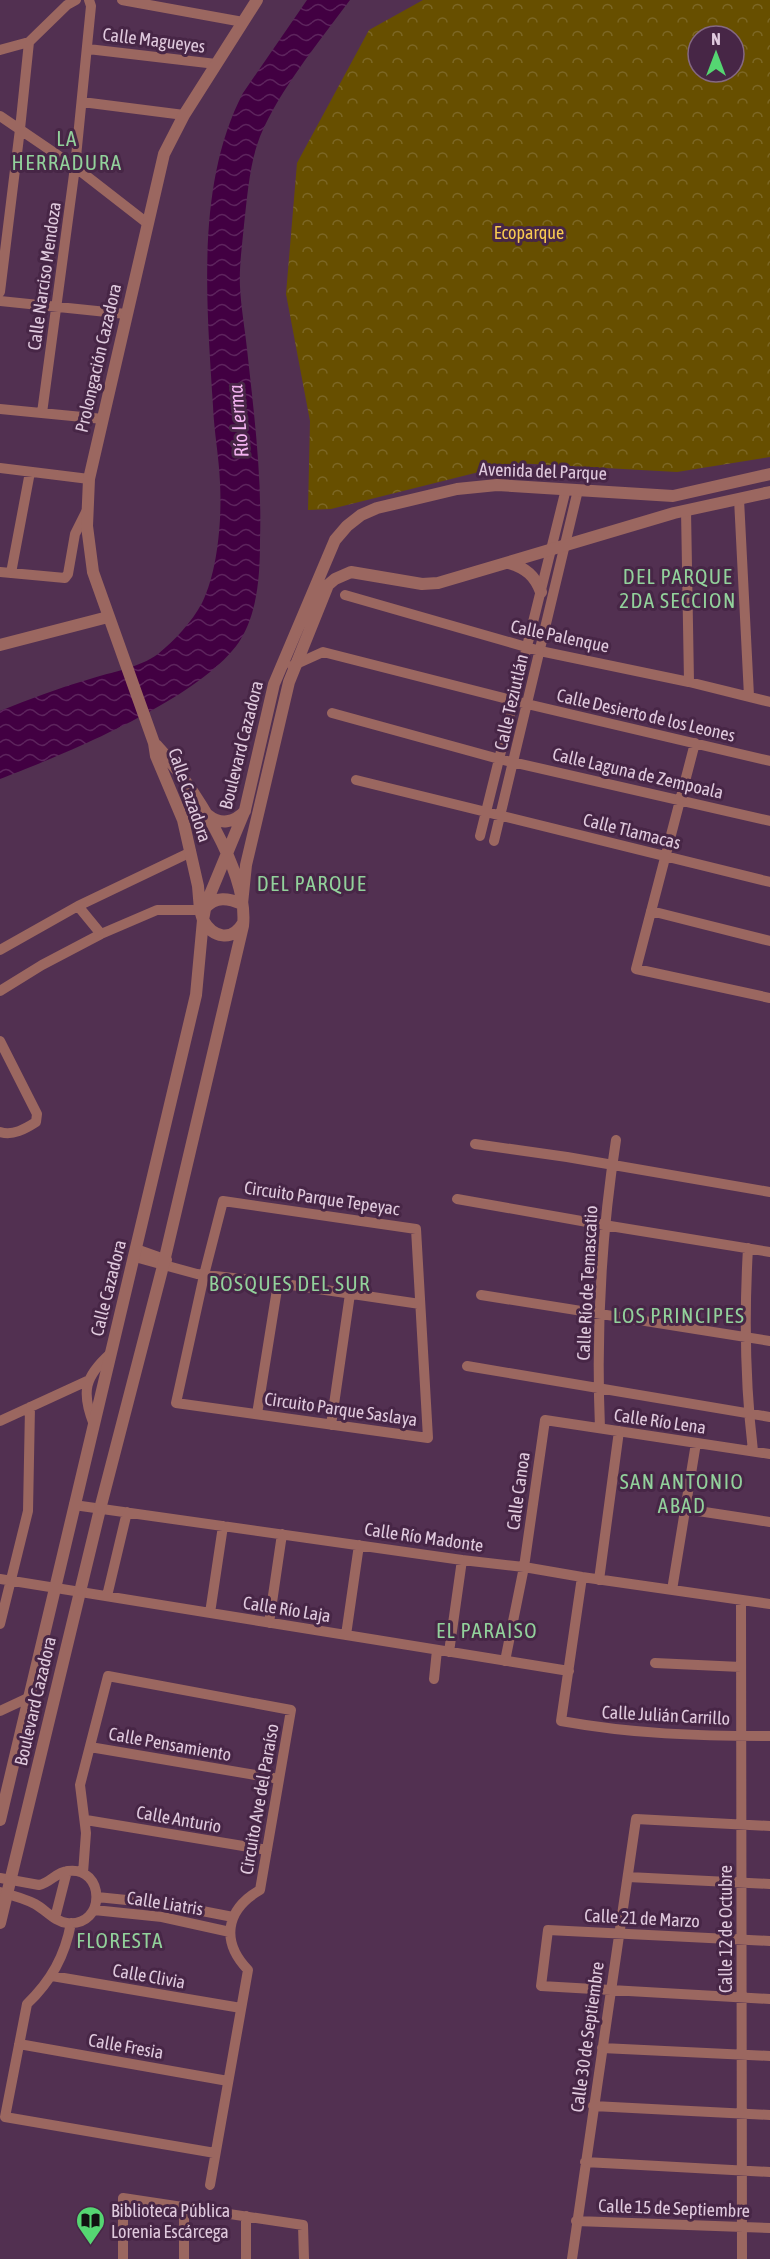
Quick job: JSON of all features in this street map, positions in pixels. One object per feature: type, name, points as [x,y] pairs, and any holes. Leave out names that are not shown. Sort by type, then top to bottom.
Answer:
[{"type":"street","points":[[0,50],[29,42],[67,5],[76,0]]},
{"type":"street","name":"Calle Narciso Mendoza","points":[[42,413],[75,167],[88,49],[91,6],[89,0]]},
{"type":"street","points":[[122,0],[243,22]]},
{"type":"street","name":"Prolongación Cazadora","points":[[154,742],[93,572],[87,526],[89,479],[164,154],[184,115],[257,0]]},
{"type":"street","points":[[0,292],[29,42]]},
{"type":"street","name":"Calle Magueyes","points":[[88,49],[216,64]]},
{"type":"street","points":[[82,102],[184,115]]},
{"type":"street","points":[[0,116],[75,167],[147,223]]},
{"type":"street","points":[[0,301],[126,314]]},
{"type":"street","points":[[0,409],[103,419]]},
{"type":"street","points":[[0,468],[89,479]]},
{"type":"street","points":[[30,472],[5,572],[65,578],[68,574],[75,534],[87,509]]},
{"type":"street","name":"Avenida del Parque","points":[[323,583],[335,540],[361,515],[377,508],[476,486],[496,484],[673,496],[770,474]]},
{"type":"street","name":"Calle Teziutlán","points":[[494,841],[565,546],[572,490]]},
{"type":"street","name":"Calle Teziutlán","points":[[480,836],[551,550],[572,490]]},
{"type":"street","points":[[323,583],[351,572],[422,584],[438,583],[686,510],[770,492]]},
{"type":"street","points":[[739,499],[749,696]]},
{"type":"street","points":[[686,510],[689,682]]},
{"type":"street","points":[[509,563],[526,570],[538,583],[541,592]]},
{"type":"street","name":"Boulevard Cazadora","points":[[242,904],[246,865],[289,682],[323,583]]},
{"type":"street","name":"Boulevard Cazadora","points":[[203,913],[245,810],[274,684],[323,583]]},
{"type":"street","name":"Calle Palenque","points":[[345,595],[527,648],[689,682],[770,702]]},
{"type":"street","points":[[0,645],[108,617]]},
{"type":"street","name":"Calle Desierto de los Leones","points":[[280,671],[323,652],[514,701],[770,761]]},
{"type":"street","name":"Calle Laguna de Zempoala","points":[[332,713],[499,759],[770,821]]},
{"type":"street","name":"Calle Cazadora","points":[[80,1592],[164,1263],[244,920],[242,904],[227,855],[207,814],[154,742]]},
{"type":"street","name":"Calle Cazadora","points":[[30,1697],[196,995],[203,913],[183,820],[156,756],[154,742]]},
{"type":"street","points":[[695,743],[636,969],[770,998]]},
{"type":"street","name":"Calle Tlamacas","points":[[356,780],[770,882]]},
{"type":"street","points":[[207,814],[216,820],[227,821],[238,818],[245,810]]},
{"type":"street","points":[[0,950],[78,906],[191,852]]},
{"type":"street","points":[[203,913],[213,901],[219,899],[242,904]]},
{"type":"street","points":[[78,906],[101,934]]},
{"type":"street","points":[[0,991],[42,965],[101,934],[157,910],[203,913]]},
{"type":"street","points":[[651,911],[770,941]]},
{"type":"street","points":[[203,913],[210,931],[222,936],[236,932],[244,920]]},
{"type":"street","points":[[0,1041],[37,1114],[36,1122],[23,1130],[5,1134],[0,1132]]},
{"type":"street","name":"Calle Río de Temascatio","points":[[600,1428],[598,1313],[604,1225],[616,1140]]},
{"type":"street","points":[[475,1144],[770,1192]]},
{"type":"street","points":[[457,1198],[770,1252]]},
{"type":"street","name":"Circuito Parque Tepeyac","points":[[207,1273],[223,1201],[416,1229]]},
{"type":"street","name":"Circuito Parque Saslaya","points":[[207,1273],[176,1403],[428,1438],[416,1229]]},
{"type":"street","points":[[748,1248],[744,1337],[748,1413],[753,1451]]},
{"type":"street","points":[[136,1253],[164,1263],[207,1273],[420,1304]]},
{"type":"street","points":[[257,1414],[278,1283]]},
{"type":"street","points":[[332,1425],[350,1294]]},
{"type":"street","points":[[481,1294],[770,1341]]},
{"type":"street","points":[[0,1421],[87,1381],[98,1365],[111,1353]]},
{"type":"street","points":[[467,1366],[770,1417]]},
{"type":"street","points":[[87,1381],[86,1404],[94,1425]]},
{"type":"street","points":[[0,1624],[5,1580],[28,1511],[30,1407]]},
{"type":"street","name":"Calle Río Lena","points":[[545,1420],[770,1454]]},
{"type":"street","name":"Calle Canoa","points":[[506,1661],[524,1567],[545,1420]]},
{"type":"street","points":[[599,1580],[619,1431]]},
{"type":"street","points":[[672,1590],[696,1443]]},
{"type":"street","name":"Calle Río Madonte","points":[[74,1505],[524,1567],[770,1604]]},
{"type":"street","points":[[686,1509],[770,1522]]},
{"type":"street","points":[[107,1596],[127,1512]]},
{"type":"street","points":[[210,1613],[223,1526]]},
{"type":"street","points":[[269,1623],[282,1534]]},
{"type":"street","points":[[346,1635],[359,1545]]},
{"type":"street","points":[[449,1652],[462,1560]]},
{"type":"street","points":[[569,1671],[582,1577]]},
{"type":"street","name":"Calle Río Laja","points":[[5,1580],[569,1671]]},
{"type":"street","name":"Boulevard Cazadora","points":[[0,1923],[5,1879],[80,1592]]},
{"type":"street","name":"Calle 12 de Octubre","points":[[741,1600],[742,2259]]},
{"type":"street","points":[[434,1679],[437,1650]]},
{"type":"street","points":[[655,1663],[741,1668]]},
{"type":"street","name":"Calle Julián Carrillo","points":[[569,1671],[561,1721],[642,1733],[770,1736]]},
{"type":"street","name":"Circuito Ave del Paraíso","points":[[83,1874],[86,1820],[81,1785],[108,1676],[291,1710],[260,1890],[244,1901],[233,1917]]},
{"type":"street","points":[[0,1711],[30,1697]]},
{"type":"street","name":"Boulevard Cazadora","points":[[0,1820],[30,1697]]},
{"type":"street","name":"Calle Pensamiento","points":[[90,1747],[279,1779]]},
{"type":"street","name":"Calle 30 de Septiembre","points":[[572,2259],[636,1819],[741,1824]]},
{"type":"street","name":"Calle Anturio","points":[[86,1820],[267,1850]]},
{"type":"street","points":[[741,1824],[770,1826]]},
{"type":"street","points":[[55,1918],[67,1871]]},
{"type":"street","points":[[3,1893],[33,1903],[55,1918],[70,1923],[84,1920],[94,1910],[97,1897],[93,1883],[83,1874],[67,1871],[39,1885],[5,1879]]},
{"type":"street","points":[[628,1877],[770,1884]]},
{"type":"street","name":"Calle Liatris","points":[[97,1897],[165,1904],[233,1917]]},
{"type":"street","name":"Calle Liatris","points":[[94,1910],[162,1917],[230,1932]]},
{"type":"street","points":[[210,2185],[248,1970],[238,1960],[232,1947],[230,1932],[233,1917]]},
{"type":"street","points":[[70,1923],[64,1951],[52,1976],[27,2004],[4,2117],[215,2153]]},
{"type":"street","name":"Calle 21 de Marzo","points":[[611,1990],[541,1986],[548,1930],[770,1941]]},
{"type":"street","name":"Calle Clivia","points":[[52,1976],[241,2008]]},
{"type":"street","points":[[611,1990],[770,1999]]},
{"type":"street","name":"Calle Fresia","points":[[19,2044],[228,2081]]},
{"type":"street","points":[[602,2048],[770,2056]]},
{"type":"street","points":[[593,2106],[770,2115]]},
{"type":"street","points":[[585,2162],[770,2172]]},
{"type":"street","points":[[123,2259],[123,2198],[303,2225],[304,2259]]},
{"type":"street","points":[[184,2207],[184,2259]]},
{"type":"street","points":[[246,2216],[246,2259]]},
{"type":"street","name":"Calle 15 de Septiembre","points":[[576,2221],[770,2229]]},
{"type":"green space","name":"Ecoparque","points":[[423,0],[770,0],[770,457],[677,472],[515,463],[331,509],[308,510],[310,421],[286,294],[297,163],[369,30]]},
{"type":"water","name":"Río Lerma","points":[[307,0],[350,0],[298,70],[274,108],[257,145],[250,174],[240,279],[259,468],[260,516],[257,593],[250,619],[239,642],[220,663],[194,684],[163,704],[94,740],[0,779],[0,711],[78,682],[150,659],[188,624],[202,603],[212,576],[218,544],[220,512],[207,287],[211,206],[217,167],[228,129],[243,93]]},
{"type":"place","name":"Biblioteca Pública Lorenia Escárcega","points":[[90,2246]]},
{"type":"district","name":"LA HERRADURA","points":[[67,150]]},
{"type":"district","name":"DEL PARQUE 2DA SECCION","points":[[678,588]]},
{"type":"district","name":"DEL PARQUE","points":[[312,883]]},
{"type":"district","name":"BOSQUES DEL SUR","points":[[290,1283]]},
{"type":"district","name":"LOS PRINCIPES","points":[[679,1315]]},
{"type":"district","name":"SAN ANTONIO ABAD","points":[[682,1493]]},
{"type":"district","name":"EL PARAISO","points":[[487,1630]]},
{"type":"district","name":"FLORESTA","points":[[120,1940]]}]
